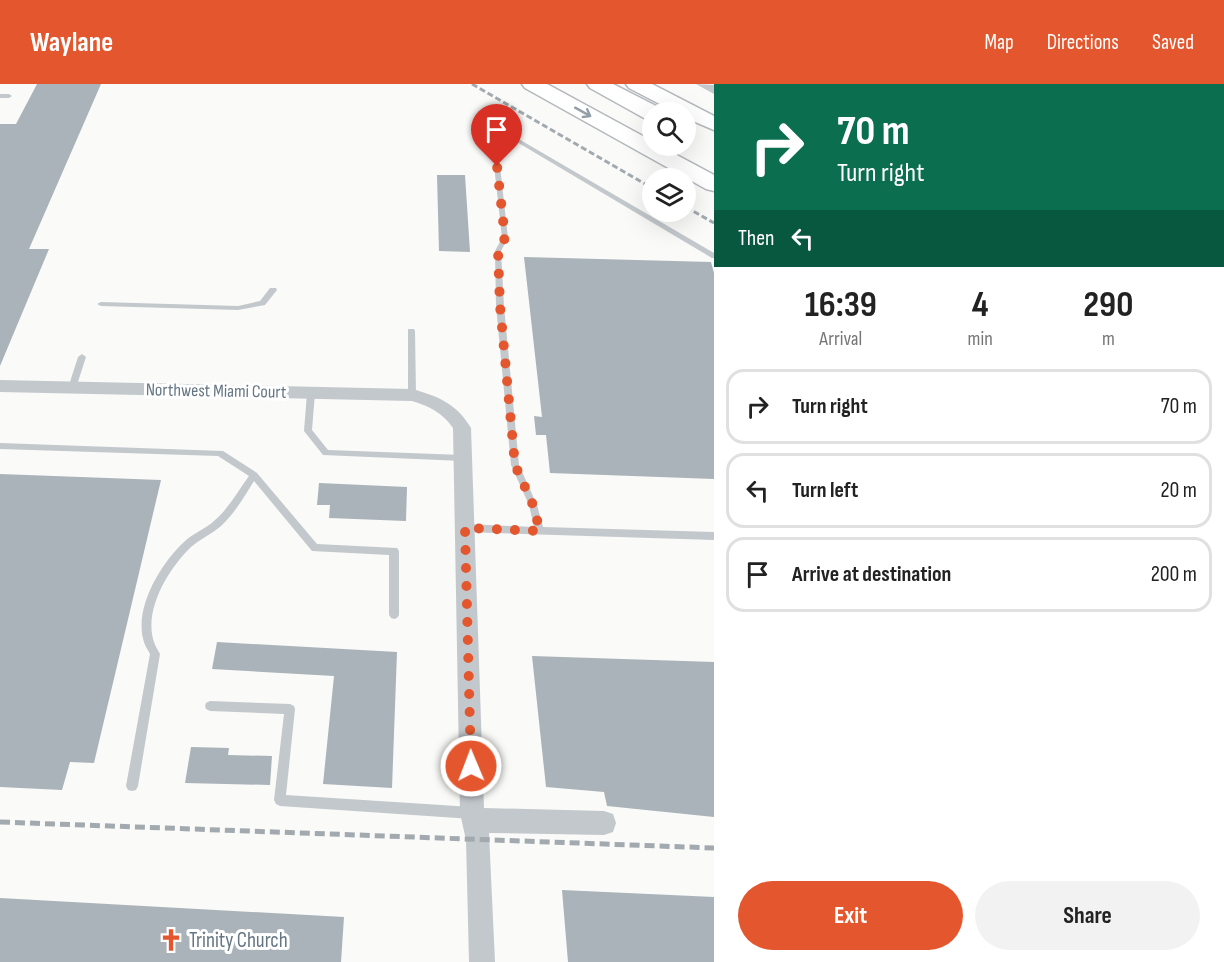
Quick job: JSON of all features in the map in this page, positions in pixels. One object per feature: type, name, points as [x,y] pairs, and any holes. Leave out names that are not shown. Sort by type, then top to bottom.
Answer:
[{"type":"highway","points":[[532,84],[714,184]]},
{"type":"highway","points":[[573,84],[642,122]]},
{"type":"highway","points":[[597,84],[642,108]]},
{"type":"highway","points":[[636,84],[714,124]]},
{"type":"highway","points":[[696,135],[714,145]]},
{"type":"highway","points":[[696,149],[714,159]]},
{"type":"street","points":[[702,84],[714,90]]},
{"type":"street","name":"Northwest Miami Court","points":[[0,386],[422,397]]},
{"type":"street","points":[[422,397],[458,418],[462,428],[473,817],[478,840],[482,962]]},
{"type":"street","points":[[473,817],[604,823]]},
{"type":"lane","points":[[0,96],[9,96]]},
{"type":"lane","points":[[540,531],[533,505],[515,465],[500,306],[498,251],[505,238],[494,138],[505,133],[714,256]]},
{"type":"lane","points":[[101,304],[238,308],[262,303],[273,290]]},
{"type":"lane","points":[[411,331],[422,397]]},
{"type":"lane","points":[[72,388],[82,357]]},
{"type":"lane","points":[[311,393],[308,431],[326,453],[463,458]]},
{"type":"lane","points":[[0,446],[220,453],[254,475],[315,548],[394,551],[394,615]]},
{"type":"lane","points":[[132,786],[155,654],[148,645],[147,624],[151,599],[170,565],[187,545],[218,523],[254,475]]},
{"type":"lane","points":[[465,528],[714,536]]},
{"type":"lane","points":[[210,706],[290,709],[280,800],[473,817]]},
{"type":"building","points":[[37,84],[101,84],[29,249],[49,249],[0,366],[0,124],[16,124]]},
{"type":"building","points":[[437,175],[465,175],[470,252],[439,251]]},
{"type":"building","points":[[524,257],[711,262],[714,273],[714,479],[550,473],[546,435],[536,435],[534,416],[542,417]]},
{"type":"building","points":[[0,474],[161,480],[94,763],[70,762],[62,790],[0,787]]},
{"type":"building","points":[[319,483],[407,487],[406,521],[329,518],[330,505],[317,505]]},
{"type":"building","points":[[217,642],[397,652],[392,788],[323,784],[334,676],[212,669]]},
{"type":"building","points":[[532,656],[714,662],[714,817],[607,806],[604,792],[546,787]]},
{"type":"building","points":[[191,747],[229,748],[228,755],[272,756],[270,785],[185,783]]},
{"type":"building","points":[[562,890],[714,897],[714,962],[568,962]]},
{"type":"building","name":"Trinity Church","points":[[0,898],[344,917],[341,962],[0,962]]},
{"type":"railway","points":[[472,84],[642,182]]},
{"type":"railway","points":[[696,213],[714,223]]},
{"type":"railway","points":[[0,822],[714,848]]},
{"type":"place","name":"Trinity Church","points":[[171,940]]},
{"type":"route","points":[[471,766],[465,528],[540,531],[533,505],[515,465],[500,306],[498,251],[505,238],[497,166]]}]
